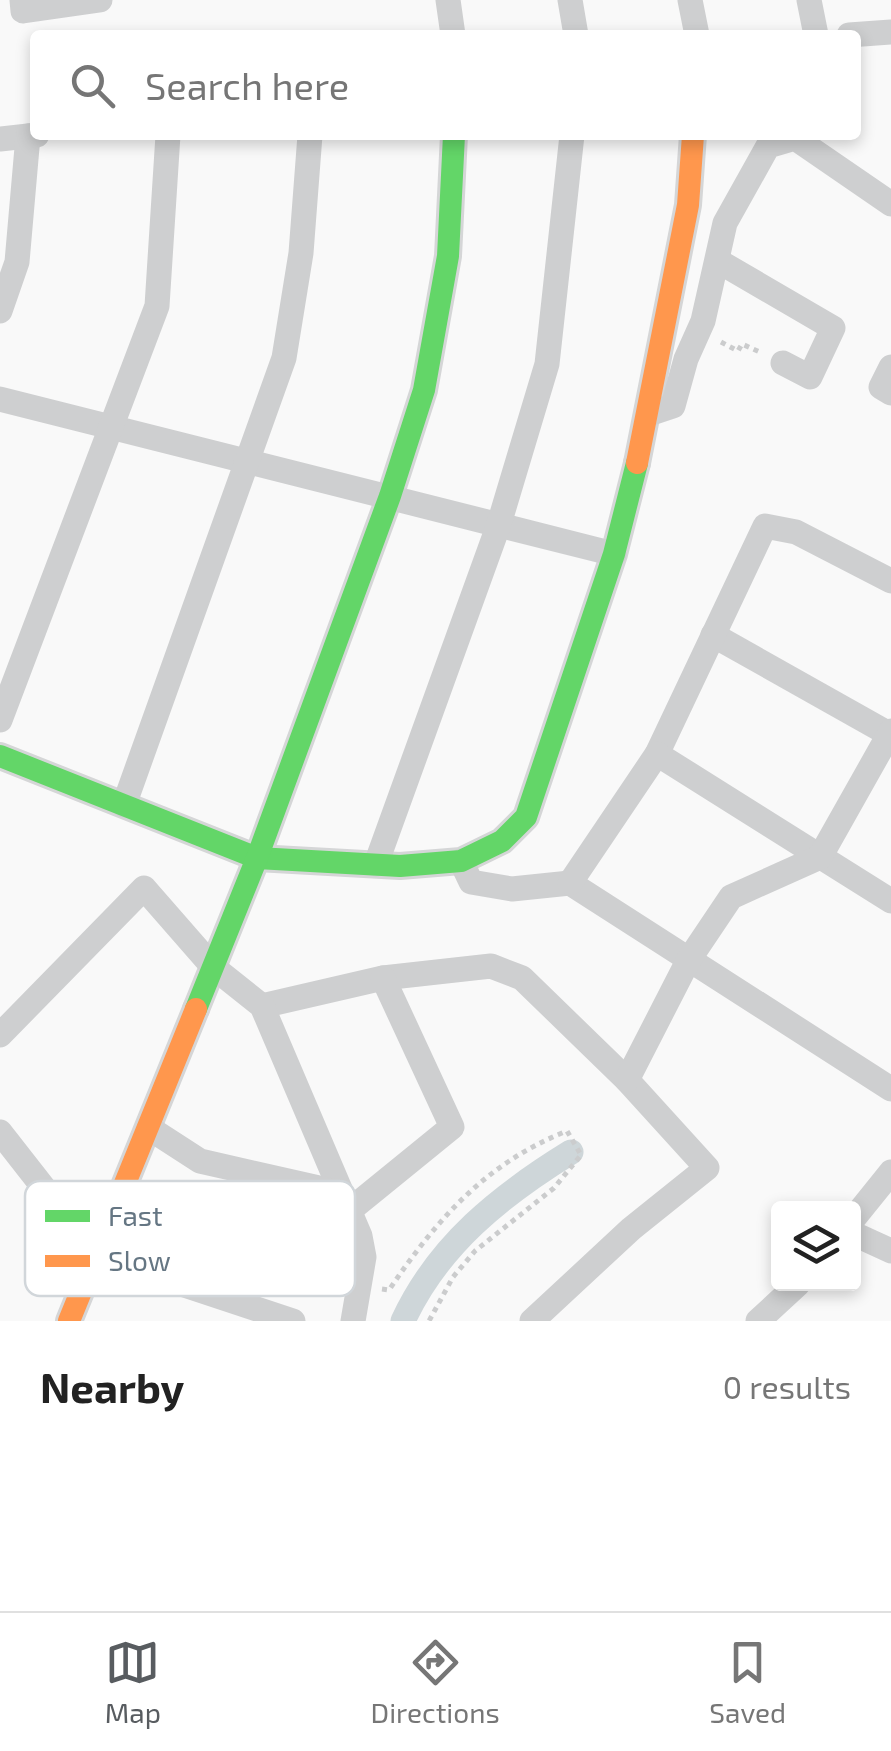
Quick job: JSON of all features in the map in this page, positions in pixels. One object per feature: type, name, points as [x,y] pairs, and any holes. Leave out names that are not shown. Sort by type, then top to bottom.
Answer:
[{"type":"street","points":[[22,0],[22,11],[100,0]]},
{"type":"street","points":[[448,0],[452,30]]},
{"type":"street","points":[[570,0],[575,30]]},
{"type":"street","points":[[690,0],[696,30]]},
{"type":"street","points":[[809,0],[815,30]]},
{"type":"street","points":[[861,34],[891,32]]},
{"type":"street","points":[[0,139],[30,136]]},
{"type":"street","points":[[0,312],[16,262],[31,140]]},
{"type":"street","points":[[0,720],[157,306],[168,140]]},
{"type":"street","points":[[124,805],[284,358],[301,253],[310,140]]},
{"type":"street","points":[[127,1181],[257,858],[390,496],[428,371],[448,256],[454,140]]},
{"type":"street","points":[[376,864],[499,524],[546,364],[571,140]]},
{"type":"street","points":[[0,756],[257,858],[400,866],[461,861],[502,841],[526,817],[614,554],[648,414],[688,205],[694,140]]},
{"type":"street","points":[[648,414],[673,406],[686,359],[699,331],[725,223],[768,146],[788,140]]},
{"type":"street","points":[[798,140],[891,204]]},
{"type":"street","points":[[718,261],[834,328],[810,376],[783,363]]},
{"type":"street","points":[[891,367],[881,388],[891,392]]},
{"type":"street","points":[[0,399],[614,554]]},
{"type":"street","points":[[570,883],[657,754],[765,526],[796,532],[891,580]]},
{"type":"street","points":[[626,1080],[688,961],[731,897],[820,856],[890,733],[714,635]]},
{"type":"street","points":[[657,754],[891,902]]},
{"type":"street","points":[[461,861],[471,882],[512,888],[570,883],[891,1089]]},
{"type":"street","points":[[0,1035],[144,888],[214,967],[262,1006],[337,1181]]},
{"type":"street","points":[[262,1006],[383,978],[491,966],[522,978],[626,1080],[707,1168],[631,1229],[532,1321]]},
{"type":"street","points":[[355,1196],[452,1127],[383,978]]},
{"type":"street","points":[[148,1128],[200,1161],[271,1181]]},
{"type":"street","points":[[0,1132],[38,1181]]},
{"type":"street","points":[[861,1209],[891,1172]]},
{"type":"street","points":[[353,1321],[364,1256],[355,1229]]},
{"type":"street","points":[[861,1237],[891,1251]]},
{"type":"street","points":[[758,1321],[790,1291]]},
{"type":"street","points":[[69,1321],[80,1296]]},
{"type":"street","points":[[218,1296],[293,1321]]},
{"type":"path","points":[[699,331],[738,351],[742,344],[783,363]]},
{"type":"path","points":[[359,1287],[389,1290],[420,1244],[460,1200],[502,1163],[537,1142],[566,1131],[581,1155],[554,1188],[475,1251],[453,1277],[429,1321]]},
{"type":"waterway","points":[[403,1321],[417,1294],[453,1245],[496,1204],[571,1152]]},
{"type":"traffic: fast","points":[[196,1009],[257,858],[390,496],[424,390],[448,256],[454,140]]},
{"type":"traffic: fast","points":[[0,756],[257,858],[400,866],[461,861],[502,841],[526,817],[614,554],[637,463]]},
{"type":"traffic: slow","points":[[637,463],[688,205],[693,140]]},
{"type":"traffic: slow","points":[[126,1181],[196,1009]]},
{"type":"traffic: slow","points":[[69,1321],[79,1296]]}]
